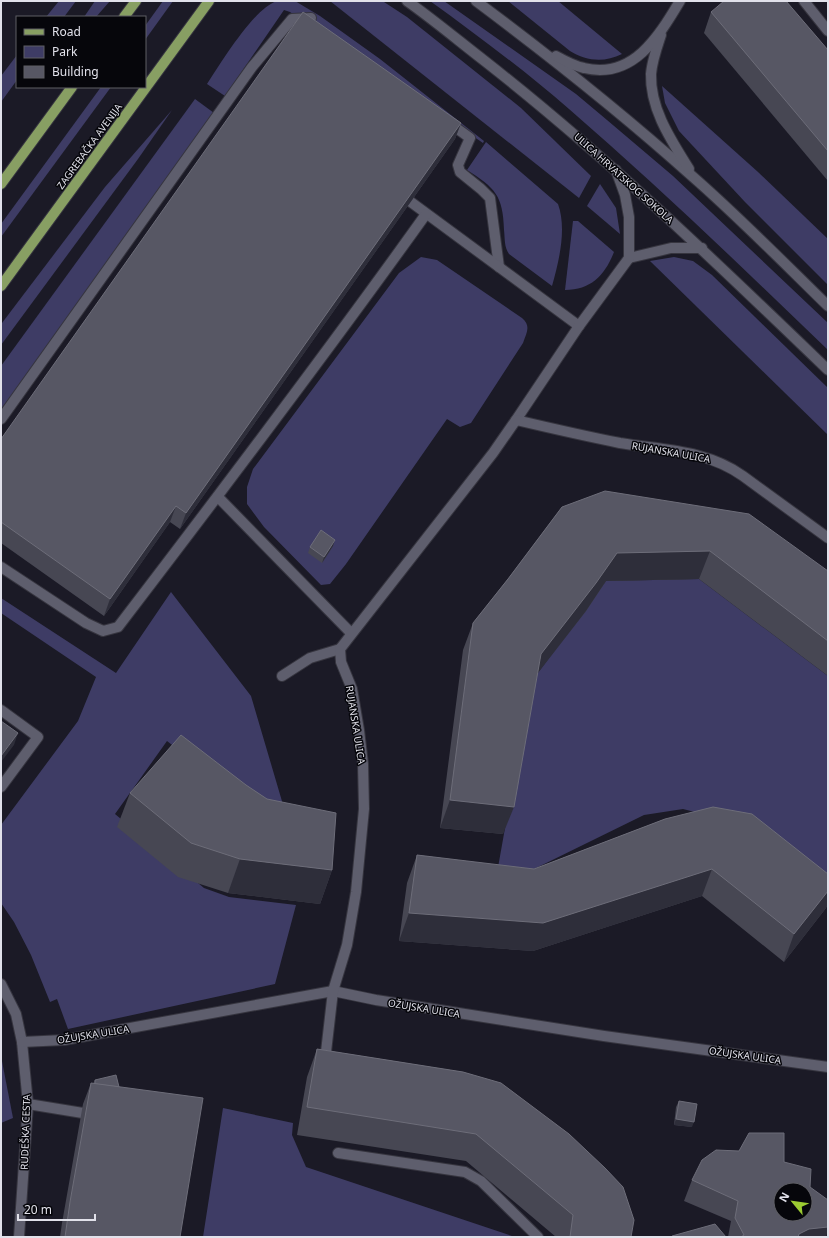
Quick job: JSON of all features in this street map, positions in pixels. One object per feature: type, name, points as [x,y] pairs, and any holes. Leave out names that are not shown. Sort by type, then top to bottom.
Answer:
[{"type":"main road","points":[[125,16],[136,1]]},
{"type":"main road","name":"ZAGREBAČKA AVENIJA","points":[[146,87],[209,1]]},
{"type":"main road","points":[[1,184],[71,88]]},
{"type":"main road","name":"ZAGREBAČKA AVENIJA","points":[[1,286],[146,88]]},
{"type":"street","name":"ULICA HRVATSKOG SOKOLA","points":[[407,1],[535,101],[616,169],[702,248],[828,370]]},
{"type":"street","points":[[476,1],[540,49],[616,110],[693,177],[828,306]]},
{"type":"street","points":[[540,49],[583,68],[596,70],[622,66],[635,59],[661,33],[680,1]]},
{"type":"street","points":[[804,1],[828,31]]},
{"type":"street","points":[[1,419],[292,19],[310,17],[322,26]]},
{"type":"street","points":[[661,33],[651,73],[656,108],[667,133],[693,177]]},
{"type":"street","points":[[440,115],[470,138],[458,165],[460,172],[490,198],[498,267]]},
{"type":"street","points":[[282,676],[310,658],[340,649],[493,453],[579,326],[629,258],[628,218],[625,195],[616,169]]},
{"type":"street","points":[[392,188],[579,326]]},
{"type":"street","points":[[1,567],[86,623],[103,631],[118,627],[218,497],[392,263],[426,214]]},
{"type":"street","points":[[629,258],[671,248],[702,248]]},
{"type":"street","name":"RUJANSKA ULICA","points":[[516,420],[620,443],[692,454],[714,459],[737,471],[828,538]]},
{"type":"street","points":[[218,497],[351,633]]},
{"type":"street","name":"RUJANSKA ULICA","points":[[326,1052],[333,991],[347,945],[356,892],[364,809],[364,764],[359,730],[352,688],[341,662],[340,649]]},
{"type":"street","points":[[1,710],[38,737],[1,787]]},
{"type":"street","name":"RUDEŠKA CESTA","points":[[1,984],[16,1014],[22,1042],[28,1104],[19,1237]]},
{"type":"street","name":"OŽUJSKA ULICA","points":[[22,1042],[64,1040],[333,991],[376,1000],[588,1033],[828,1067]]},
{"type":"street","points":[[28,1104],[104,1117]]},
{"type":"street","points":[[338,1153],[465,1172],[481,1181],[538,1237]]},
{"type":"green space","points":[[59,1],[76,1],[65,16],[47,16]]},
{"type":"green space","points":[[95,1],[110,1],[97,16],[85,16]]},
{"type":"green space","points":[[163,1],[173,1],[146,39],[146,25]]},
{"type":"green space","points":[[277,1],[295,1],[320,16],[380,59],[484,141],[483,143],[290,12],[284,10],[225,96],[207,84],[229,50],[248,25],[258,14]]},
{"type":"green space","points":[[330,1],[384,2],[407,17],[521,108],[591,176],[579,198]]},
{"type":"green space","points":[[430,1],[444,1],[576,94],[673,176],[828,323],[828,350],[700,228],[602,138],[518,67]]},
{"type":"green space","points":[[508,1],[558,1],[622,54],[602,60],[582,57],[570,51]]},
{"type":"green space","points":[[16,56],[16,81],[1,102],[1,76]]},
{"type":"green space","points":[[662,86],[758,172],[828,239],[828,285],[745,202],[679,131],[665,103]]},
{"type":"green space","points":[[100,88],[110,88],[1,237],[1,224]]},
{"type":"green space","points":[[195,99],[214,113],[1,416],[1,366]]},
{"type":"green space","points":[[172,110],[138,159],[1,345],[2,323],[105,187]]},
{"type":"green space","points":[[486,142],[558,204],[561,214],[562,234],[559,256],[552,286],[509,254],[505,246],[502,208],[496,194],[484,182],[467,170]]},
{"type":"green space","points":[[600,184],[616,208],[620,234],[587,206]]},
{"type":"green space","points":[[573,221],[578,221],[614,252],[606,268],[596,280],[582,287],[565,290]]},
{"type":"green space","points":[[421,257],[437,260],[522,318],[527,324],[527,332],[523,343],[471,423],[460,427],[447,419],[346,564],[330,584],[321,585],[264,527],[247,504],[247,487],[253,469],[399,273]]},
{"type":"green space","points":[[674,257],[693,261],[712,275],[828,388],[828,435],[650,261]]},
{"type":"green space","points":[[699,579],[828,676],[828,881],[722,819],[683,809],[644,815],[532,870],[497,873],[531,682],[606,581]]},
{"type":"green space","points":[[171,592],[251,696],[284,808],[245,802],[167,741],[115,814],[204,888],[229,897],[296,905],[275,984],[68,1029],[57,999],[50,1002],[31,955],[14,922],[1,903],[1,825],[78,721],[96,677],[1,613],[1,598],[116,673]]},
{"type":"green space","points":[[1,1056],[13,1118],[1,1123]]},
{"type":"green space","points":[[223,1108],[293,1123],[292,1135],[306,1167],[515,1237],[203,1237]]},
{"type":"building","points":[[724,1],[786,1],[828,50],[828,151],[711,12]]},
{"type":"building","points":[[303,12],[461,123],[186,513],[176,506],[110,599],[1,522],[1,439]]},
{"type":"building","points":[[605,491],[749,514],[828,571],[828,641],[710,551],[617,553],[596,583],[541,654],[514,807],[450,800],[473,623],[562,507]]},
{"type":"building","points":[[321,530],[335,540],[324,557],[310,547]]},
{"type":"building","points":[[1,721],[18,733],[1,756]]},
{"type":"building","points":[[181,735],[246,785],[267,799],[336,813],[332,870],[240,859],[191,843],[130,793]]},
{"type":"building","points":[[713,807],[752,814],[828,874],[828,891],[794,934],[712,869],[543,923],[409,913],[417,855],[534,869],[665,819]]},
{"type":"building","points":[[317,1049],[463,1072],[501,1083],[569,1134],[623,1187],[634,1220],[631,1237],[570,1237],[573,1215],[476,1134],[307,1107]]},
{"type":"building","points":[[116,1075],[119,1087],[95,1084],[95,1080]]},
{"type":"building","points":[[91,1083],[203,1098],[180,1237],[65,1237]]},
{"type":"building","points":[[679,1101],[697,1104],[694,1122],[676,1119]]},
{"type":"building","points":[[749,1133],[784,1133],[784,1162],[811,1169],[810,1182],[773,1182],[773,1222],[813,1222],[813,1189],[828,1200],[828,1227],[809,1229],[799,1234],[798,1237],[741,1237],[744,1235],[735,1218],[738,1201],[692,1180],[702,1160],[716,1150],[739,1151]]},
{"type":"building","points":[[715,1224],[726,1237],[672,1237],[672,1236]]}]
